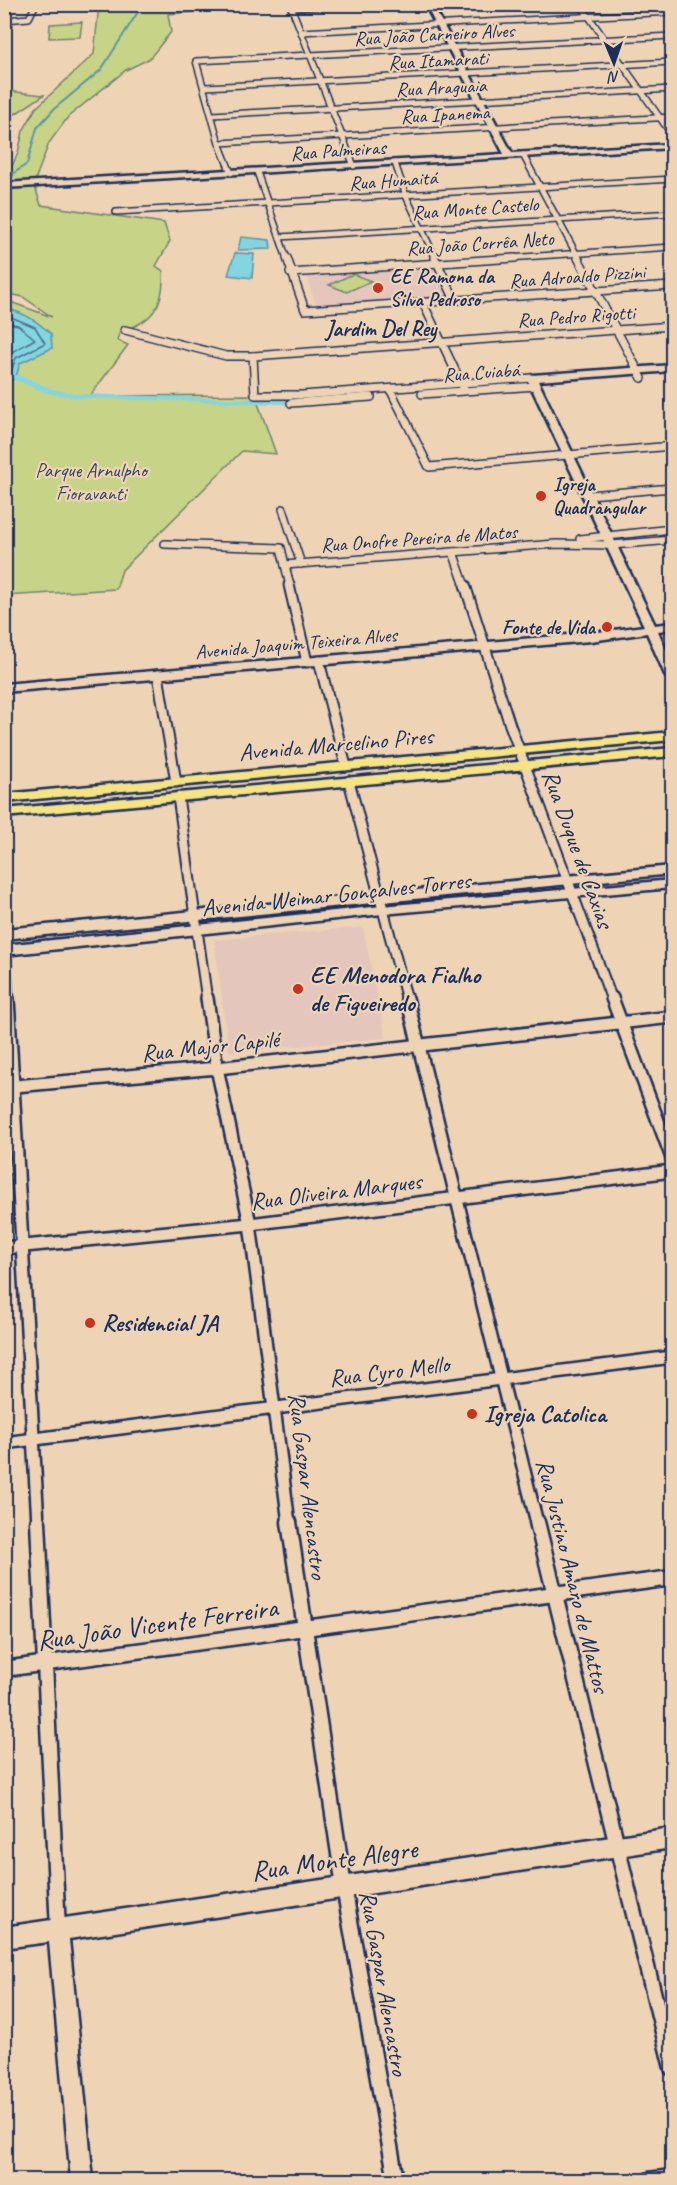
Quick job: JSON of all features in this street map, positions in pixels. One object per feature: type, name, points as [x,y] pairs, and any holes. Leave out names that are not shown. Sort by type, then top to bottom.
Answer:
[{"type":"main road","name":"Avenida Marcelino Pires","points":[[4,798],[672,736]]},
{"type":"main road","name":"Avenida Marcelino Pires","points":[[4,813],[672,752]]},
{"type":"main road","points":[[346,766],[349,781]]},
{"type":"main road","points":[[176,782],[178,797]]},
{"type":"street","points":[[4,20],[32,16],[36,4]]},
{"type":"street","points":[[354,166],[291,6],[364,4]]},
{"type":"street","points":[[428,4],[509,156]]},
{"type":"street","points":[[580,4],[672,135]]},
{"type":"street","points":[[301,32],[672,12]]},
{"type":"street","name":"Rua João Carneiro Alves","points":[[204,87],[196,62],[672,36]]},
{"type":"street","name":"Rua Itamarati","points":[[204,87],[672,62]]},
{"type":"street","points":[[204,87],[219,143],[231,173]]},
{"type":"street","name":"Rua Araguaia","points":[[212,114],[672,89]]},
{"type":"street","name":"Rua Ipanema","points":[[219,143],[672,117]]},
{"type":"street","name":"Rua Palmeiras","points":[[4,186],[672,147]]},
{"type":"street","points":[[523,155],[640,374]]},
{"type":"street","points":[[394,163],[406,196],[455,300]]},
{"type":"street","points":[[258,172],[290,273]]},
{"type":"street","name":"Rua Humaitá","points":[[116,212],[672,179]]},
{"type":"street","name":"Rua Monte Castelo","points":[[280,237],[672,213]]},
{"type":"street","name":"Rua João Corrêa Neto","points":[[290,273],[672,248]]},
{"type":"street","name":"Rua Adroaldo Pizzini","points":[[290,273],[305,310],[672,286]]},
{"type":"street","points":[[423,303],[463,387]]},
{"type":"street","name":"Rua Pedro Rigotti","points":[[125,330],[226,356],[254,356],[672,326]]},
{"type":"street","name":"Rua Cuiabá","points":[[254,356],[255,395],[392,392],[640,374],[672,375]]},
{"type":"street","name":"Rua Cuiabá","points":[[640,374],[672,368]]},
{"type":"street","points":[[534,382],[654,633],[672,677]]},
{"type":"street","points":[[392,392],[429,467],[672,446]]},
{"type":"street","name":"Rua Cuiabá","points":[[291,404],[392,392]]},
{"type":"street","points":[[302,395],[316,402]]},
{"type":"street","points":[[588,495],[672,488]]},
{"type":"street","points":[[283,509],[301,564]]},
{"type":"street","name":"Rua Onofre Pereira de Matos","points":[[556,544],[607,534],[672,529]]},
{"type":"street","name":"Rua Onofre Pereira de Matos","points":[[285,565],[556,544],[612,545],[672,540]]},
{"type":"street","points":[[165,543],[281,548],[313,662],[346,766]]},
{"type":"street","name":"Rua Duque de Caxias","points":[[453,552],[470,595],[483,647],[519,750],[672,1158]]},
{"type":"street","name":"Avenida Joaquim Teixeira Alves","points":[[654,633],[672,626]]},
{"type":"street","name":"Avenida Joaquim Teixeira Alves","points":[[4,688],[591,637],[654,633],[672,637]]},
{"type":"street","points":[[158,675],[176,782]]},
{"type":"street","name":"Rua Justino Amaro de Mattos","points":[[349,781],[419,1044],[672,2068]]},
{"type":"street","name":"Rua Gaspar Alencastro","points":[[178,797],[217,1068],[250,1224],[276,1407],[303,1629],[344,1887],[396,2181]]},
{"type":"street","name":"Avenida Weimar Gonçalves Torres","points":[[569,887],[672,870]]},
{"type":"street","name":"Avenida Weimar Gonçalves Torres","points":[[4,934],[195,915],[380,903],[569,887],[672,884]]},
{"type":"street","name":"Avenida Weimar Gonçalves Torres","points":[[5,950],[196,931],[380,903]]},
{"type":"street","points":[[4,934],[9,1087],[36,1438],[44,1664],[58,1929],[82,2181]]},
{"type":"street","name":"Rua Major Capilé","points":[[9,1087],[217,1068],[672,1017]]},
{"type":"street","name":"Rua Oliveira Marques","points":[[4,1248],[250,1224],[672,1171]]},
{"type":"street","name":"Rua Cyro Mello","points":[[4,1443],[672,1357]]},
{"type":"street","name":"Rua João Vicente Ferreira","points":[[4,1669],[672,1578]]},
{"type":"street","name":"Rua Monte Alegre","points":[[4,1938],[672,1838]]},
{"type":"street","points":[[649,2181],[672,2177]]},
{"type":"shaded area","name":"EE Ramona da Silva Pedroso","points":[[437,268],[451,299],[317,309],[307,277]]},
{"type":"shaded area","name":"EE Menodora Fialho de Figueiredo","points":[[363,927],[386,1038],[229,1052],[214,940]]},
{"type":"green space","points":[[99,5],[290,5],[168,14],[171,32],[149,59],[126,70],[68,117],[49,143],[34,183],[5,184],[4,173],[11,168],[18,153],[23,131],[36,108],[94,54]]},
{"type":"green space","points":[[82,22],[80,37],[49,38],[50,24]]},
{"type":"green space","points":[[5,92],[44,95],[9,118],[5,118]]},
{"type":"green space","name":"Parque Arnulpho Fioravanti","points":[[35,187],[41,205],[164,223],[170,241],[156,266],[163,271],[162,294],[159,303],[154,311],[140,323],[120,331],[117,340],[128,345],[90,396],[255,395],[276,454],[242,451],[122,570],[116,589],[5,596],[5,300],[52,317],[23,297],[5,293],[5,188]]},
{"type":"green space","points":[[353,274],[371,281],[347,292],[329,285]]},
{"type":"green space","points":[[368,902],[371,905],[367,908],[210,923],[207,921]]},
{"type":"water","points":[[241,237],[270,240],[271,249],[238,250]]},
{"type":"water","points":[[235,253],[254,254],[252,278],[228,275]]},
{"type":"water","points":[[5,308],[35,321],[51,334],[52,348],[20,363],[16,377],[5,386]]},
{"type":"waterway","points":[[10,181],[14,173],[27,164],[37,128],[54,109],[101,70],[143,4]]},
{"type":"waterway","points":[[4,221],[11,207],[11,193]]},
{"type":"waterway","points":[[16,377],[50,391],[79,396],[285,402]]},
{"type":"place","name":"EE Ramona da Silva Pedroso","points":[[378,288]]},
{"type":"place","name":"Igreja Quadrangular","points":[[541,496]]},
{"type":"place","name":"Fonte de Vida","points":[[607,627]]},
{"type":"place","name":"EE Menodora Fialho de Figueiredo","points":[[298,989]]},
{"type":"place","name":"Residencial JA","points":[[90,1323]]},
{"type":"place","name":"Igreja Catolica","points":[[472,1414]]},
{"type":"district","name":"Jardim Del Rey","points":[[381,328]]}]
